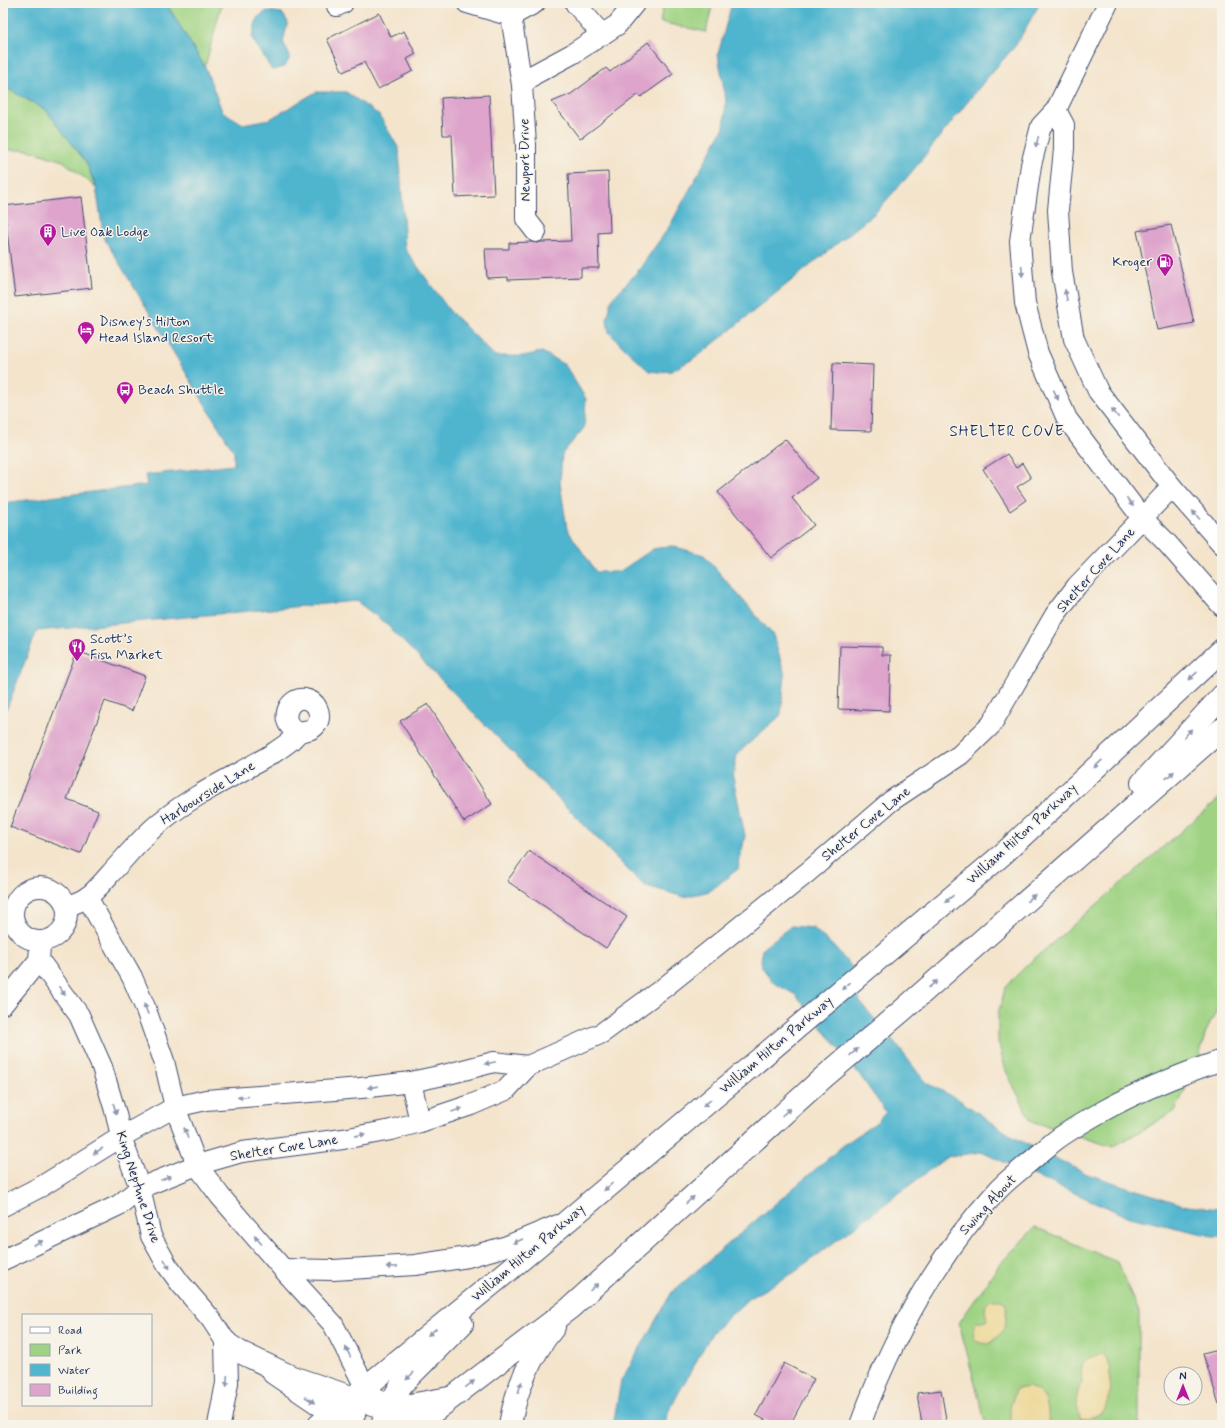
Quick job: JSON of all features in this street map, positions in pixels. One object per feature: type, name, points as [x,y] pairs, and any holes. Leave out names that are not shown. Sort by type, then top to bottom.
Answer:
[{"type":"highway","name":"William Hilton Parkway","points":[[335,1422],[359,1395],[1003,854],[1222,650]]},
{"type":"highway","points":[[1067,866],[1222,696]]},
{"type":"highway","points":[[416,1425],[570,1308],[824,1077],[904,1009],[1222,729]]},
{"type":"highway","points":[[385,1417],[402,1384],[567,1221]]},
{"type":"highway","points":[[510,1425],[513,1407],[522,1380],[550,1333],[570,1308]]},
{"type":"highway","points":[[219,1425],[235,1348],[292,1377],[359,1395],[385,1417]]},
{"type":"highway","points":[[385,1417],[452,1398]]},
{"type":"street","points":[[467,3],[511,16],[535,3]]},
{"type":"street","points":[[575,3],[602,35]]},
{"type":"street","points":[[522,85],[534,75],[572,54],[617,25],[635,3]]},
{"type":"street","name":"Shelter Cove Lane","points":[[1108,3],[1056,110],[1041,126],[1031,165],[1020,241],[1024,303],[1038,353],[1067,419],[1142,518],[1166,542],[1222,606]]},
{"type":"street","name":"Newport Drive","points":[[511,16],[522,85],[526,145],[526,219],[536,232]]},
{"type":"street","points":[[1056,110],[1064,125],[1064,149],[1058,210],[1062,272],[1074,339],[1098,391],[1172,487],[1222,544]]},
{"type":"street","name":"Shelter Cove Lane","points":[[3,1260],[119,1205],[140,1188],[197,1165],[242,1152],[343,1139],[390,1130],[420,1122],[471,1105],[506,1090],[528,1066],[602,1033],[666,986],[808,872],[891,801],[960,755],[991,724],[1055,615],[1077,586],[1172,487]]},
{"type":"street","name":"Harbourside Lane","points":[[67,907],[87,897],[101,884],[141,839],[175,810],[271,754],[289,742],[300,732]]},
{"type":"street","points":[[3,1004],[40,951],[50,940],[59,934],[65,926],[68,917],[67,907],[62,897],[54,890],[43,886],[32,888],[22,893],[15,902],[13,912],[14,923],[20,933],[29,939],[40,951]]},
{"type":"street","points":[[87,897],[132,977],[145,1008],[164,1061],[175,1106],[197,1165],[220,1196],[333,1324],[359,1395]]},
{"type":"street","name":"King Neptune Drive","points":[[40,951],[79,1015],[102,1067],[121,1137],[140,1188],[151,1236],[167,1265],[180,1283],[235,1348],[335,1422]]},
{"type":"street","name":"Swing About","points":[[860,1425],[869,1400],[903,1326],[930,1278],[961,1233],[998,1190],[1048,1147],[1081,1123],[1153,1086],[1190,1070],[1222,1060]]},
{"type":"street","points":[[3,1206],[42,1186],[121,1137],[175,1106],[206,1100],[362,1088],[412,1082],[494,1062],[528,1066]]},
{"type":"street","points":[[412,1082],[420,1122]]},
{"type":"street","points":[[283,1269],[333,1270],[415,1265],[468,1257],[507,1246],[567,1221]]},
{"type":"street","points":[[385,1417],[404,1425]]},
{"type":"green space","points":[[166,3],[222,3],[205,67]]},
{"type":"green space","points":[[664,3],[713,3],[706,32],[660,22]]},
{"type":"green space","points":[[3,86],[46,110],[86,162],[96,187],[63,161],[29,150],[3,150]]},
{"type":"green space","points":[[1222,796],[1222,1005],[1218,1008],[1205,1034],[1198,1062],[1175,1111],[1113,1147],[1031,1121],[1006,1071],[998,1042],[998,1013],[1006,986],[1027,965]]},
{"type":"green space","points":[[1035,1227],[1117,1262],[1139,1312],[1139,1425],[986,1425],[959,1323],[999,1265]]},
{"type":"sand","points":[[991,1300],[1001,1300],[1006,1303],[1006,1321],[999,1336],[989,1344],[978,1342],[974,1339],[973,1332],[977,1322],[987,1320],[985,1310],[986,1304]]},
{"type":"sand","points":[[1101,1353],[1106,1357],[1111,1369],[1109,1374],[1111,1389],[1104,1412],[1093,1418],[1080,1418],[1076,1401],[1082,1382],[1081,1368],[1086,1360]]},
{"type":"sand","points":[[1028,1387],[1040,1393],[1046,1401],[1048,1425],[1010,1425],[1010,1407],[1016,1389]]},
{"type":"water","points":[[3,3],[166,3],[205,67],[222,111],[243,124],[270,119],[316,92],[346,92],[379,115],[399,149],[405,249],[449,310],[495,356],[523,356],[542,352],[565,365],[586,399],[584,428],[562,454],[560,483],[567,529],[596,572],[619,572],[653,549],[672,546],[704,555],[773,635],[785,675],[781,715],[737,754],[733,777],[745,836],[738,869],[710,891],[684,897],[643,885],[384,622],[356,601],[37,631],[3,718],[3,503],[147,485],[145,475],[234,465],[234,452],[104,238],[96,187],[86,162],[46,110],[3,86]]},
{"type":"water","points":[[732,3],[1040,3],[1016,45],[986,79],[910,174],[875,213],[697,357],[671,371],[649,371],[609,332],[607,320],[612,299],[638,271],[669,227],[724,127],[726,101],[718,54]]},
{"type":"water","points":[[267,11],[282,13],[288,22],[283,42],[290,56],[287,63],[279,69],[272,70],[252,38],[257,18]]},
{"type":"water","points":[[791,926],[813,928],[832,945],[852,967],[860,1002],[896,1044],[926,1083],[958,1099],[1013,1137],[1087,1174],[1187,1206],[1222,1209],[1222,1236],[1212,1236],[1129,1217],[981,1152],[947,1157],[795,1272],[748,1299],[712,1333],[667,1414],[665,1425],[613,1425],[621,1381],[672,1292],[845,1144],[877,1122],[886,1112],[859,1074],[796,995],[772,982],[761,965],[762,949]]},
{"type":"building","points":[[379,13],[391,37],[404,31],[416,54],[407,59],[413,71],[378,89],[364,62],[343,72],[327,39]]},
{"type":"building","points":[[648,42],[673,74],[641,97],[639,94],[580,139],[552,102],[571,94],[606,68],[610,72]]},
{"type":"building","points":[[489,95],[494,195],[455,197],[452,135],[443,135],[441,98]]},
{"type":"building","points":[[608,172],[610,232],[598,233],[599,268],[581,268],[581,277],[508,280],[508,277],[487,278],[485,249],[509,249],[509,243],[571,241],[568,174]]},
{"type":"building","name":"Live Oak Lodge","points":[[81,197],[92,288],[15,297],[4,206]]},
{"type":"building","name":"Kroger","points":[[1171,225],[1194,323],[1157,330],[1137,231]]},
{"type":"building","points":[[833,363],[873,365],[871,431],[831,430]]},
{"type":"building","points":[[785,439],[817,478],[792,498],[814,525],[771,558],[718,492]]},
{"type":"building","points":[[1007,454],[1016,468],[1022,463],[1031,478],[1017,487],[1026,500],[1010,511],[983,469]]},
{"type":"building","points":[[840,646],[882,647],[882,655],[891,655],[889,711],[838,709]]},
{"type":"building","points":[[77,651],[145,676],[132,711],[105,701],[67,799],[98,811],[81,854],[10,827]]},
{"type":"building","points":[[428,704],[492,804],[464,822],[400,721]]},
{"type":"building","points":[[529,851],[627,917],[606,948],[507,881]]},
{"type":"building","points":[[1222,1349],[1222,1404],[1219,1404],[1203,1354]]},
{"type":"building","points":[[784,1363],[814,1379],[790,1425],[774,1425],[756,1415]]},
{"type":"building","points":[[941,1390],[947,1425],[922,1425],[917,1393]]},
{"type":"place","name":"Live Oak Lodge","points":[[48,247]]},
{"type":"place","name":"Kroger","points":[[1165,277]]},
{"type":"place","name":"Disney's Hilton Head Island Resort","points":[[86,345]]},
{"type":"place","name":"Beach Shuttle","points":[[125,405]]},
{"type":"place","name":"Scott’s Fish Market","points":[[77,662]]},
{"type":"district","name":"SHELTER COVE","points":[[1007,432]]}]
